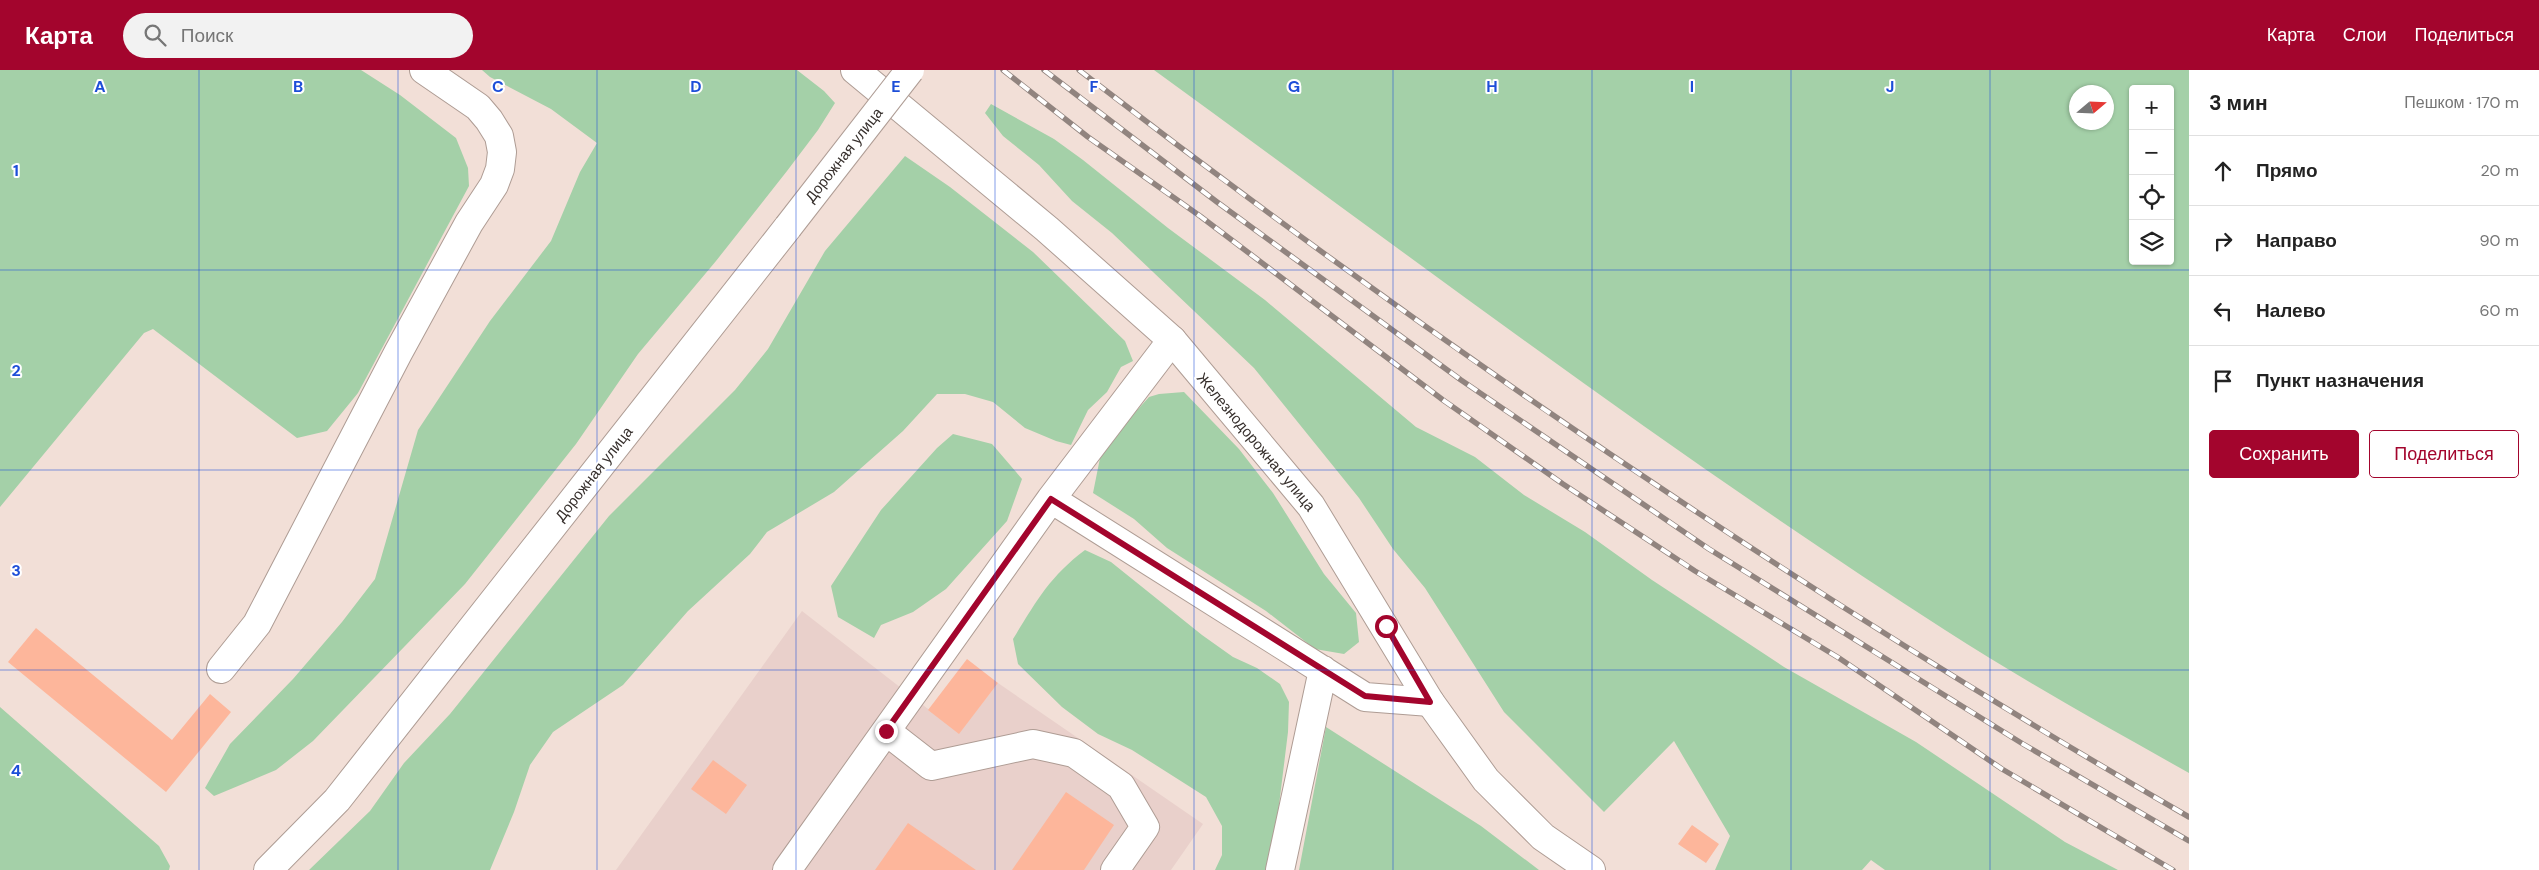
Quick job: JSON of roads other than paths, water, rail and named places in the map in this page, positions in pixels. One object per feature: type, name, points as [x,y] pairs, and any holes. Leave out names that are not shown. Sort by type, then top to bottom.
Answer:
[{"type":"main road","points":[[222,669],[257,624],[398,353],[469,224],[494,185],[500,169],[502,152],[500,136],[489,120],[478,106],[424,70]]},
{"type":"main road","name":"Железнодорожная улица","points":[[856,70],[1048,228],[1172,340],[1311,506],[1430,702],[1486,780],[1544,837],[1591,870]]},
{"type":"main road","name":"Дорожная улица","points":[[268,870],[337,800],[910,70]]},
{"type":"main road","points":[[787,870],[1051,499],[1172,340]]},
{"type":"main road","points":[[1051,499],[1365,696],[1430,702]]},
{"type":"main road","points":[[1280,870],[1324,670]]},
{"type":"main road","points":[[886,731],[931,766],[1033,744],[1074,753],[1120,786],[1145,827],[1115,870]]},
{"type":"railway","points":[[1003,70],[1088,137],[1200,216],[1443,400],[1563,484],[1695,571],[1839,658],[2002,769],[2173,870]]},
{"type":"railway","points":[[1044,70],[1217,202],[1461,380],[1709,549],[2023,744],[2189,841]]},
{"type":"railway","points":[[1079,70],[1347,270],[1622,462],[1902,644],[2045,732],[2189,817]]}]
